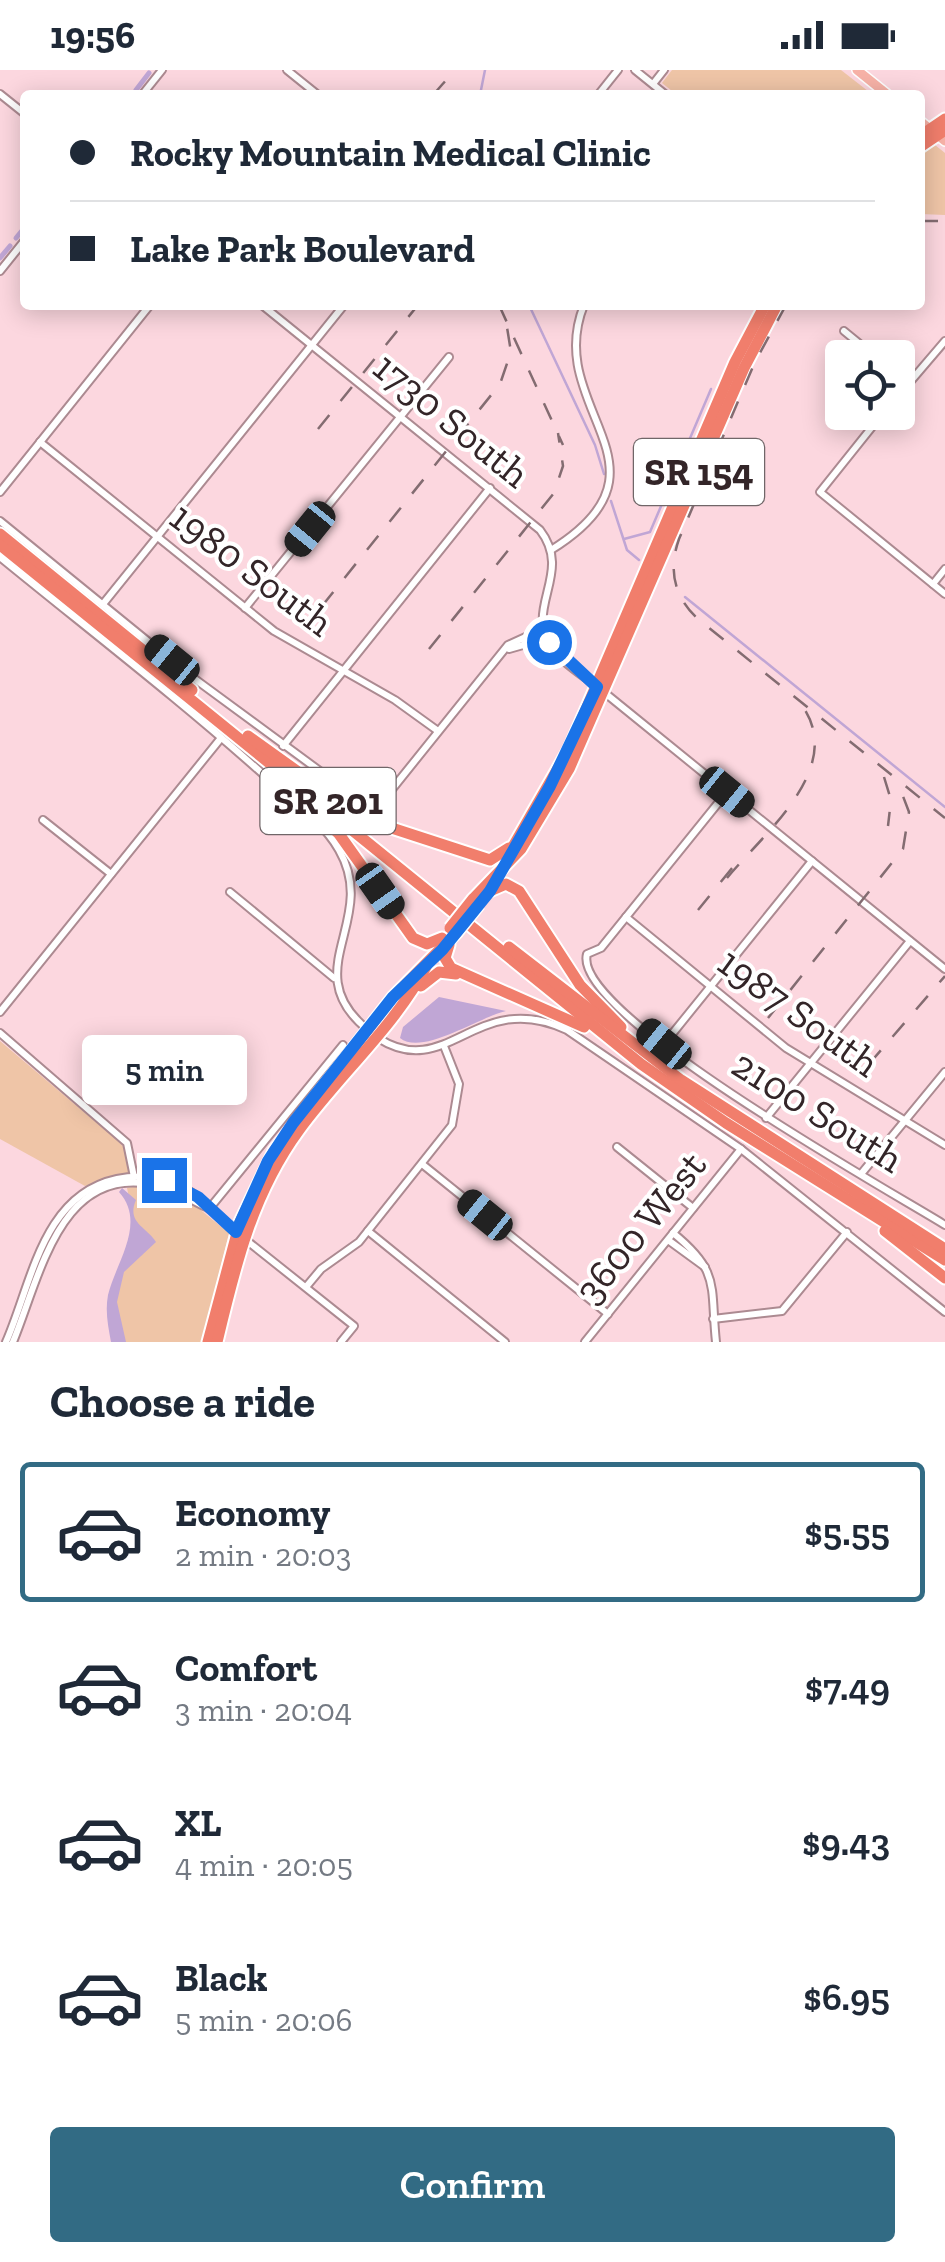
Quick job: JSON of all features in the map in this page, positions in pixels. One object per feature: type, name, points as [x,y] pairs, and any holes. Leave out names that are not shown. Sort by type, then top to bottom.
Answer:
[{"type":"highway","points":[[933,132],[945,119]]},
{"type":"highway","name":"SR 154","points":[[208,1342],[240,1234],[283,1136],[375,1030],[487,888],[558,770],[601,690],[736,362],[763,310]]},
{"type":"highway","name":"SR 154","points":[[502,868],[516,855],[556,794],[750,354],[773,310]]},
{"type":"highway","name":"SR 201","points":[[0,534],[660,1064],[945,1249]]},
{"type":"highway","name":"SR 201","points":[[0,545],[641,1064],[945,1260]]},
{"type":"highway","points":[[248,736],[364,820],[483,863],[487,888],[502,884],[516,888],[587,993],[660,1064]]},
{"type":"highway","points":[[254,751],[339,834],[415,940],[428,944],[449,933]]},
{"type":"highway","points":[[452,850],[494,860],[521,834]]},
{"type":"highway","points":[[516,855],[514,876],[544,928]]},
{"type":"highway","points":[[380,891],[420,952],[417,971]]},
{"type":"highway","points":[[449,933],[447,964],[569,1018],[641,1064]]},
{"type":"highway","name":"SR 154","points":[[375,1030],[417,971],[430,960]]},
{"type":"highway","points":[[375,1030],[434,973],[450,972],[487,984]]},
{"type":"highway","points":[[812,1166],[945,1240]]},
{"type":"highway","points":[[852,1202],[945,1278]]},
{"type":"highway","name":"SR 154","points":[[217,1342],[240,1234]]},
{"type":"main road","points":[[857,70],[882,90]]},
{"type":"street","points":[[146,90],[162,70]]},
{"type":"street","points":[[287,70],[312,90]]},
{"type":"street","points":[[602,90],[618,70]]},
{"type":"street","points":[[636,70],[660,90]]},
{"type":"street","points":[[652,84],[664,70]]},
{"type":"street","points":[[0,94],[20,110]]},
{"type":"street","points":[[0,271],[20,246]]},
{"type":"street","points":[[0,492],[146,310]]},
{"type":"street","name":"1730 South","points":[[268,310],[540,530],[551,550]]},
{"type":"street","points":[[103,604],[340,310]]},
{"type":"street","points":[[557,654],[544,629],[542,610],[554,575],[551,550],[592,516],[608,492],[612,477],[610,453],[576,370],[575,338],[583,310]]},
{"type":"street","points":[[844,331],[855,340]]},
{"type":"street","points":[[915,375],[945,341]]},
{"type":"street","points":[[245,608],[448,357]]},
{"type":"street","points":[[870,430],[820,492],[945,594]]},
{"type":"street","name":"1980 South","points":[[40,442],[291,643],[395,700],[438,732]]},
{"type":"street","points":[[283,746],[490,488]]},
{"type":"street","points":[[0,521],[283,746],[357,801],[375,805],[499,655],[516,639],[544,629]]},
{"type":"street","points":[[0,558],[221,738],[321,827],[345,862],[351,910],[334,978],[342,1004],[401,1051],[444,1046],[496,1020],[527,1018],[556,1025],[741,1149],[945,1312]]},
{"type":"street","points":[[933,584],[945,569]]},
{"type":"street","points":[[499,655],[530,643],[557,654],[945,969]]},
{"type":"street","points":[[0,1012],[221,738]]},
{"type":"street","points":[[626,917],[727,792]]},
{"type":"street","points":[[44,820],[111,874]]},
{"type":"street","points":[[664,1044],[812,861]]},
{"type":"street","points":[[230,892],[334,978]]},
{"type":"street","name":"2100 South","points":[[626,917],[600,948],[585,956],[604,994],[664,1044],[766,1118],[945,1225]]},
{"type":"street","name":"1987 South","points":[[626,917],[810,1064],[945,1144]]},
{"type":"street","points":[[766,1118],[910,941]]},
{"type":"street","points":[[322,969],[335,968]]},
{"type":"street","points":[[0,1033],[127,1142],[134,1180]]},
{"type":"street","points":[[207,1208],[343,1044]]},
{"type":"street","points":[[306,1287],[368,1231],[452,1125],[460,1101],[457,1074],[444,1046]]},
{"type":"street","points":[[861,1174],[945,1072]]},
{"type":"street","points":[[618,1147],[693,1208]]},
{"type":"street","name":"3600 West","points":[[585,1342],[741,1149]]},
{"type":"street","points":[[422,1164],[608,1314]]},
{"type":"street","points":[[10,1342],[52,1238],[65,1218],[98,1192],[134,1180],[172,1190],[207,1208],[354,1326],[341,1342]]},
{"type":"street","points":[[368,1231],[505,1342]]},
{"type":"street","points":[[713,1316],[782,1311],[847,1232]]},
{"type":"street","points":[[670,1237],[704,1259],[716,1342]]},
{"type":"shaded area","points":[[672,70],[841,70],[867,90],[671,90],[662,83]]},
{"type":"shaded area","points":[[925,137],[945,153],[945,215],[925,214]]},
{"type":"shaded area","points":[[439,997],[506,1011],[436,1039],[410,1042],[400,1038],[403,1027]]},
{"type":"shaded area","points":[[0,1041],[117,1140],[128,1152],[131,1174],[85,1186],[0,1139]]},
{"type":"shaded area","points":[[138,1186],[192,1203],[229,1233],[202,1342],[114,1342],[112,1304],[135,1227],[127,1188]]},
{"type":"shaded area","points":[[122,1188],[136,1200],[136,1219],[156,1242],[124,1272],[117,1302],[126,1342],[111,1342],[108,1295],[130,1230],[127,1204],[119,1192]]},
{"type":"waterway","points":[[481,90],[485,70]]},
{"type":"waterway","points":[[136,90],[149,73]]},
{"type":"waterway","points":[[16,238],[20,233]]},
{"type":"waterway","points":[[0,258],[10,246]]},
{"type":"waterway","points":[[531,310],[595,445],[604,474]]},
{"type":"waterway","points":[[624,539],[650,532],[711,389]]},
{"type":"waterway","points":[[611,501],[627,550],[639,560]]},
{"type":"waterway","points":[[685,597],[945,807]]},
{"type":"railway","points":[[437,90],[455,70]]},
{"type":"railway","points":[[925,221],[945,221]]},
{"type":"railway","points":[[318,429],[414,310]]},
{"type":"railway","points":[[501,310],[563,445]]},
{"type":"railway","points":[[783,310],[755,362],[679,539],[675,582],[683,602],[698,619],[945,818]]},
{"type":"railway","points":[[322,606],[500,384],[511,352],[506,321]]},
{"type":"railway","points":[[429,649],[554,493],[563,466],[558,433]]},
{"type":"railway","points":[[727,878],[795,799],[807,776],[814,754],[813,730],[803,707]]},
{"type":"railway","points":[[884,777],[891,800],[888,826]]},
{"type":"railway","points":[[768,1018],[903,849],[909,812],[898,783]]},
{"type":"railway","points":[[698,910],[733,867]]},
{"type":"railway","points":[[869,1064],[945,976]]},
{"type":"route","points":[[164,1180],[205,1202],[236,1232],[250,1196],[283,1136],[393,997],[442,950],[490,891],[550,786],[597,687],[557,654],[549,642]]}]
